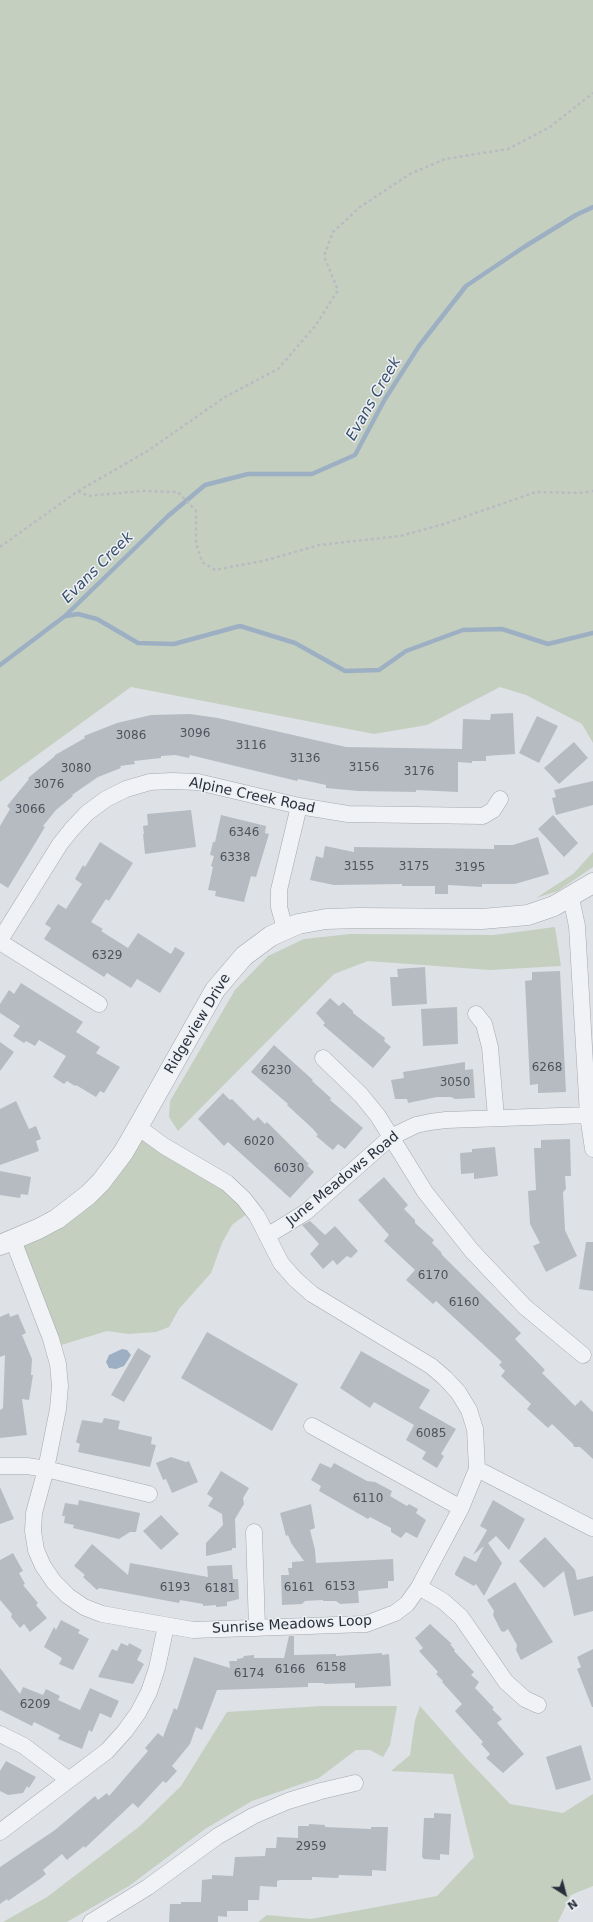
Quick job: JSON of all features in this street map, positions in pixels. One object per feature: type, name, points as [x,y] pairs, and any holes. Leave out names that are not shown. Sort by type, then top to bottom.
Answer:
[{"type":"street","name":"Alpine Creek Road","points":[[0,941],[60,844],[72,829],[94,809],[126,789],[150,782],[198,782],[299,806],[348,814],[483,816],[493,810],[500,800]]},
{"type":"street","points":[[285,929],[279,907],[279,890],[299,806]]},
{"type":"street","name":"Ridgeview Drive","points":[[6,1243],[57,1219],[88,1195],[109,1172],[138,1128],[205,1006],[224,977],[256,946],[285,929],[312,922],[343,918],[482,919],[514,917],[542,912],[571,898],[593,883]]},
{"type":"street","points":[[571,898],[577,926],[588,1115],[593,1149]]},
{"type":"street","points":[[0,941],[99,1004]]},
{"type":"street","points":[[476,1014],[484,1024],[490,1047],[496,1117]]},
{"type":"street","points":[[323,1058],[361,1095],[378,1116],[425,1192],[472,1251],[525,1307],[582,1355]]},
{"type":"street","name":"June Meadows Road","points":[[267,1236],[306,1212],[391,1137],[410,1128],[430,1122],[496,1117],[588,1115]]},
{"type":"street","name":"Sunrise Meadows Loop","points":[[6,1243],[51,1339],[58,1364],[60,1386],[58,1409],[46,1469],[34,1513],[33,1531],[36,1550],[43,1566],[54,1582],[84,1607],[102,1614],[193,1630],[366,1624],[395,1613],[407,1604],[419,1587],[461,1508],[477,1469],[475,1429],[469,1410],[458,1392],[446,1378],[431,1366],[312,1294],[295,1280],[281,1263],[244,1198],[227,1183],[164,1146],[138,1128]]},
{"type":"street","points":[[312,1426],[461,1508]]},
{"type":"street","points":[[0,1466],[27,1466],[46,1469],[149,1494]]},
{"type":"street","points":[[477,1469],[592,1528]]},
{"type":"street","points":[[254,1532],[257,1628]]},
{"type":"street","points":[[419,1587],[443,1601],[461,1617],[506,1682],[525,1699],[538,1705]]},
{"type":"street","points":[[0,1832],[107,1750],[125,1731],[138,1713],[149,1692],[157,1668],[166,1626]]},
{"type":"street","points":[[0,1734],[24,1746],[69,1780]]},
{"type":"street","points":[[90,1922],[148,1887],[218,1836],[253,1816],[301,1797],[355,1783]]},
{"type":"path","points":[[0,547],[78,491],[146,452],[225,397],[278,369],[316,325],[338,290],[324,256],[333,232],[360,207],[410,174],[445,159],[508,149],[550,127],[593,93]]},
{"type":"path","points":[[78,491],[88,496],[142,491],[178,492],[196,511],[196,543],[202,562],[214,570],[267,560],[319,545],[400,536],[444,524],[536,492],[580,493],[593,491]]},
{"type":"green space","points":[[0,0],[593,0],[593,743],[582,724],[526,695],[500,687],[427,725],[374,734],[131,687],[0,782]]},
{"type":"green space","points":[[593,852],[593,867],[558,891],[536,898],[573,874]]},
{"type":"green space","points":[[555,927],[561,966],[490,970],[368,961],[334,974],[178,1131],[169,1117],[170,1101],[235,990],[268,956],[304,939],[350,934],[494,935]]},
{"type":"green space","points":[[138,1127],[252,1210],[232,1225],[222,1243],[211,1273],[179,1309],[169,1327],[156,1332],[128,1334],[107,1331],[58,1346],[13,1240],[57,1219]]},
{"type":"green space","points":[[321,1706],[397,1706],[390,1745],[383,1757],[370,1750],[356,1750],[319,1778],[252,1801],[205,1829],[129,1886],[67,1922],[3,1922],[47,1897],[140,1826],[181,1786],[227,1712]]},
{"type":"green space","points":[[420,1706],[465,1757],[510,1804],[563,1813],[593,1794],[593,1886],[571,1895],[558,1922],[258,1922],[267,1915],[311,1919],[437,1896],[474,1857],[453,1774],[391,1771],[410,1755],[415,1720]]},
{"type":"water","points":[[122,1349],[127,1350],[131,1355],[124,1366],[116,1369],[109,1368],[106,1362],[109,1355]]},
{"type":"building","points":[[513,713],[515,754],[486,756],[486,761],[472,761],[472,763],[458,762],[458,792],[416,790],[416,792],[358,791],[326,788],[326,785],[298,779],[297,781],[190,755],[189,758],[175,755],[134,761],[135,764],[120,766],[121,768],[98,777],[72,795],[73,796],[56,810],[43,826],[45,827],[8,888],[0,883],[0,826],[10,809],[7,806],[29,779],[28,778],[55,755],[85,738],[84,736],[117,723],[151,715],[190,714],[218,718],[346,747],[462,749],[463,719],[490,720],[491,714]]},
{"type":"building","points":[[537,716],[558,726],[539,763],[519,753]]},
{"type":"building","points":[[574,742],[588,758],[559,784],[544,768]]},
{"type":"building","points":[[593,781],[593,805],[556,815],[552,798],[556,797],[554,790]]},
{"type":"building","points":[[191,810],[196,847],[145,854],[143,826],[148,825],[147,814]]},
{"type":"building","points":[[221,815],[266,826],[265,833],[269,834],[256,877],[251,876],[244,902],[215,896],[216,891],[208,890],[213,867],[211,866],[214,856],[210,855],[213,842],[215,842]]},
{"type":"building","points":[[553,815],[578,843],[564,857],[538,829]]},
{"type":"building","points":[[538,837],[549,874],[515,884],[482,884],[482,887],[448,885],[448,894],[435,894],[435,886],[402,886],[402,884],[334,885],[310,880],[316,856],[323,858],[325,846],[354,852],[354,847],[494,849],[494,845],[513,845]]},
{"type":"building","points":[[100,842],[133,863],[109,901],[106,899],[91,922],[103,929],[101,931],[128,948],[138,933],[171,954],[175,947],[185,953],[160,993],[137,979],[131,988],[107,973],[104,977],[44,939],[51,928],[45,924],[58,904],[66,909],[82,884],[75,879],[83,865],[85,867]]},
{"type":"building","points":[[425,967],[427,1004],[392,1006],[390,977],[398,977],[397,969]]},
{"type":"building","points":[[560,971],[566,1092],[538,1093],[538,1084],[530,1085],[525,981],[532,980],[532,972]]},
{"type":"building","points":[[21,983],[83,1022],[76,1032],[100,1047],[96,1053],[120,1067],[104,1093],[100,1091],[96,1097],[67,1081],[64,1084],[53,1077],[66,1056],[39,1040],[35,1046],[26,1041],[24,1043],[13,1036],[20,1026],[0,1013],[0,1004],[9,990],[14,994]]},
{"type":"building","points":[[330,998],[339,1006],[343,1002],[353,1011],[353,1013],[385,1038],[384,1041],[391,1047],[373,1068],[323,1025],[325,1023],[316,1013]]},
{"type":"building","points":[[457,1007],[458,1044],[423,1046],[421,1009]]},
{"type":"building","points":[[0,1042],[14,1052],[0,1071]]},
{"type":"building","points":[[274,1045],[313,1080],[312,1081],[331,1098],[330,1100],[363,1128],[345,1149],[338,1144],[333,1150],[329,1147],[316,1136],[318,1135],[313,1129],[287,1105],[288,1104],[251,1072]]},
{"type":"building","points":[[465,1062],[465,1070],[473,1069],[475,1098],[455,1099],[451,1097],[437,1097],[408,1103],[407,1099],[395,1099],[391,1080],[404,1078],[403,1072]]},
{"type":"building","points":[[223,1093],[230,1100],[232,1099],[254,1121],[258,1117],[265,1124],[267,1122],[309,1164],[307,1165],[314,1172],[290,1198],[228,1142],[224,1146],[198,1119]]},
{"type":"building","points":[[16,1101],[29,1129],[36,1126],[41,1139],[36,1141],[39,1151],[0,1165],[0,1109]]},
{"type":"building","points":[[570,1139],[571,1176],[565,1176],[566,1189],[563,1192],[565,1230],[577,1256],[546,1272],[533,1246],[540,1243],[530,1224],[528,1191],[536,1190],[534,1148],[541,1148],[541,1140]]},
{"type":"building","points":[[495,1147],[498,1176],[474,1179],[474,1173],[461,1174],[460,1153],[472,1152],[472,1149]]},
{"type":"building","points":[[0,1171],[31,1177],[28,1195],[21,1194],[20,1198],[0,1195]]},
{"type":"building","points":[[384,1177],[408,1205],[404,1209],[415,1220],[415,1223],[434,1240],[432,1243],[442,1255],[521,1333],[515,1339],[545,1370],[542,1373],[575,1406],[581,1400],[593,1412],[593,1459],[580,1447],[574,1447],[573,1444],[552,1424],[548,1428],[527,1409],[531,1404],[501,1376],[505,1371],[499,1365],[502,1362],[436,1301],[433,1304],[406,1280],[415,1270],[384,1241],[389,1235],[358,1200]]},
{"type":"building","points":[[310,1221],[325,1235],[335,1226],[358,1251],[351,1258],[347,1256],[337,1265],[333,1260],[323,1269],[310,1254],[319,1244],[302,1225]]},
{"type":"building","points":[[586,1242],[593,1242],[593,1291],[579,1289]]},
{"type":"building","points":[[9,1313],[10,1317],[18,1314],[26,1333],[22,1335],[32,1359],[31,1375],[33,1375],[29,1400],[22,1399],[27,1435],[0,1438],[0,1410],[3,1408],[5,1355],[0,1357],[0,1317]]},
{"type":"building","points":[[207,1332],[298,1384],[272,1431],[181,1378]]},
{"type":"building","points":[[138,1348],[151,1356],[124,1402],[111,1395]]},
{"type":"building","points":[[361,1351],[430,1390],[419,1408],[456,1429],[441,1454],[444,1456],[437,1468],[422,1459],[426,1452],[406,1440],[414,1425],[374,1402],[370,1408],[340,1388]]},
{"type":"building","points":[[104,1418],[120,1421],[118,1429],[152,1437],[151,1444],[156,1445],[150,1467],[78,1452],[80,1444],[76,1442],[82,1420],[102,1423]]},
{"type":"building","points":[[171,1457],[186,1462],[189,1461],[198,1482],[172,1493],[166,1479],[163,1480],[156,1463]]},
{"type":"building","points":[[320,1463],[331,1468],[334,1463],[367,1481],[375,1482],[392,1491],[390,1496],[407,1506],[409,1504],[418,1509],[416,1513],[426,1520],[417,1538],[406,1532],[401,1538],[391,1532],[391,1528],[370,1517],[368,1519],[319,1491],[321,1486],[311,1480]]},
{"type":"building","points":[[221,1471],[249,1488],[243,1498],[244,1504],[235,1519],[236,1548],[206,1556],[206,1543],[223,1525],[222,1514],[208,1506],[213,1498],[207,1494]]},
{"type":"building","points":[[0,1487],[14,1519],[0,1524]]},
{"type":"building","points":[[79,1500],[140,1513],[136,1532],[130,1532],[119,1539],[73,1528],[74,1525],[64,1523],[65,1516],[62,1516],[65,1503],[78,1505]]},
{"type":"building","points":[[493,1500],[525,1519],[509,1550],[496,1536],[488,1543],[502,1563],[484,1596],[476,1584],[474,1586],[455,1575],[455,1573],[464,1556],[476,1562],[484,1546],[473,1555],[487,1530],[480,1526]]},
{"type":"building","points":[[311,1504],[315,1528],[310,1530],[315,1550],[316,1563],[393,1559],[394,1581],[388,1581],[388,1588],[358,1591],[359,1603],[340,1604],[336,1601],[323,1600],[305,1601],[302,1604],[282,1605],[281,1575],[289,1575],[288,1568],[292,1568],[292,1562],[304,1561],[291,1543],[288,1535],[286,1536],[280,1513]]},
{"type":"building","points":[[161,1515],[179,1534],[161,1550],[143,1531]]},
{"type":"building","points":[[545,1537],[575,1570],[577,1580],[593,1576],[593,1611],[574,1616],[564,1571],[544,1588],[519,1561]]},
{"type":"building","points":[[92,1544],[128,1575],[130,1563],[208,1577],[207,1566],[232,1565],[233,1579],[238,1579],[239,1599],[227,1602],[227,1606],[216,1607],[216,1605],[203,1606],[203,1604],[180,1600],[179,1603],[99,1588],[97,1590],[83,1577],[85,1575],[74,1566]]},
{"type":"building","points":[[13,1553],[23,1571],[19,1573],[25,1584],[23,1585],[38,1603],[36,1605],[47,1618],[30,1632],[24,1624],[20,1628],[11,1617],[12,1614],[0,1600],[0,1560]]},
{"type":"building","points":[[515,1582],[553,1642],[521,1660],[516,1650],[517,1645],[508,1629],[504,1632],[501,1631],[493,1615],[494,1611],[487,1600]]},
{"type":"building","points":[[61,1620],[80,1630],[78,1633],[89,1639],[73,1670],[59,1664],[62,1658],[44,1647],[54,1627],[56,1630]]},
{"type":"building","points":[[430,1624],[452,1644],[450,1644],[455,1650],[454,1651],[474,1672],[471,1675],[479,1682],[475,1688],[494,1708],[492,1709],[502,1719],[497,1723],[524,1754],[503,1773],[486,1758],[490,1754],[481,1744],[483,1742],[455,1711],[462,1704],[442,1682],[443,1681],[436,1674],[438,1672],[419,1651],[423,1648],[415,1638]]},
{"type":"building","points":[[289,1636],[294,1636],[294,1655],[336,1654],[336,1656],[382,1653],[382,1655],[389,1654],[391,1686],[355,1688],[355,1683],[308,1683],[308,1687],[217,1690],[202,1730],[196,1727],[190,1744],[172,1766],[177,1771],[166,1783],[163,1781],[138,1808],[133,1803],[85,1848],[84,1846],[67,1860],[62,1854],[43,1870],[46,1874],[40,1879],[8,1901],[7,1899],[0,1904],[0,1867],[55,1830],[95,1796],[98,1800],[107,1793],[109,1796],[148,1751],[145,1748],[158,1733],[163,1737],[174,1708],[177,1710],[194,1657],[230,1668],[229,1661],[237,1661],[237,1659],[243,1658],[244,1656],[254,1655],[254,1658],[284,1658]]},
{"type":"building","points":[[121,1643],[128,1646],[129,1643],[142,1650],[137,1660],[144,1664],[133,1684],[98,1677],[112,1649],[117,1651]]},
{"type":"building","points":[[593,1649],[592,1707],[577,1669],[581,1667],[577,1657]]},
{"type":"building","points":[[0,1668],[20,1694],[23,1687],[43,1695],[46,1689],[60,1696],[58,1700],[80,1710],[90,1688],[119,1701],[111,1718],[100,1713],[92,1732],[89,1730],[82,1749],[58,1739],[60,1735],[34,1722],[32,1726],[0,1710]]},
{"type":"building","points":[[581,1745],[591,1780],[556,1790],[546,1757]]},
{"type":"building","points":[[6,1761],[36,1777],[29,1788],[27,1786],[23,1793],[8,1795],[0,1791],[0,1771]]},
{"type":"building","points":[[434,1813],[451,1814],[449,1855],[440,1854],[440,1860],[424,1859],[422,1857],[424,1818],[434,1818]]},
{"type":"building","points":[[309,1824],[325,1825],[325,1827],[371,1829],[371,1827],[388,1827],[386,1871],[372,1870],[372,1876],[339,1875],[338,1878],[312,1877],[312,1880],[280,1880],[277,1881],[277,1887],[260,1886],[259,1900],[248,1900],[248,1911],[227,1911],[227,1917],[218,1916],[218,1922],[169,1922],[170,1904],[181,1904],[181,1902],[201,1902],[202,1880],[212,1879],[212,1875],[233,1876],[235,1857],[265,1856],[266,1848],[276,1848],[277,1837],[298,1838],[298,1826],[309,1826]]},
{"type":"waterway","name":"Evans Creek","points":[[0,665],[65,616],[168,516],[205,485],[248,474],[312,474],[355,455],[385,399],[419,346],[466,286],[524,247],[576,215],[593,207]]},
{"type":"waterway","points":[[66,616],[78,614],[97,619],[138,643],[174,644],[240,626],[295,643],[345,671],[379,670],[406,651],[463,630],[502,629],[548,644],[593,633]]}]
